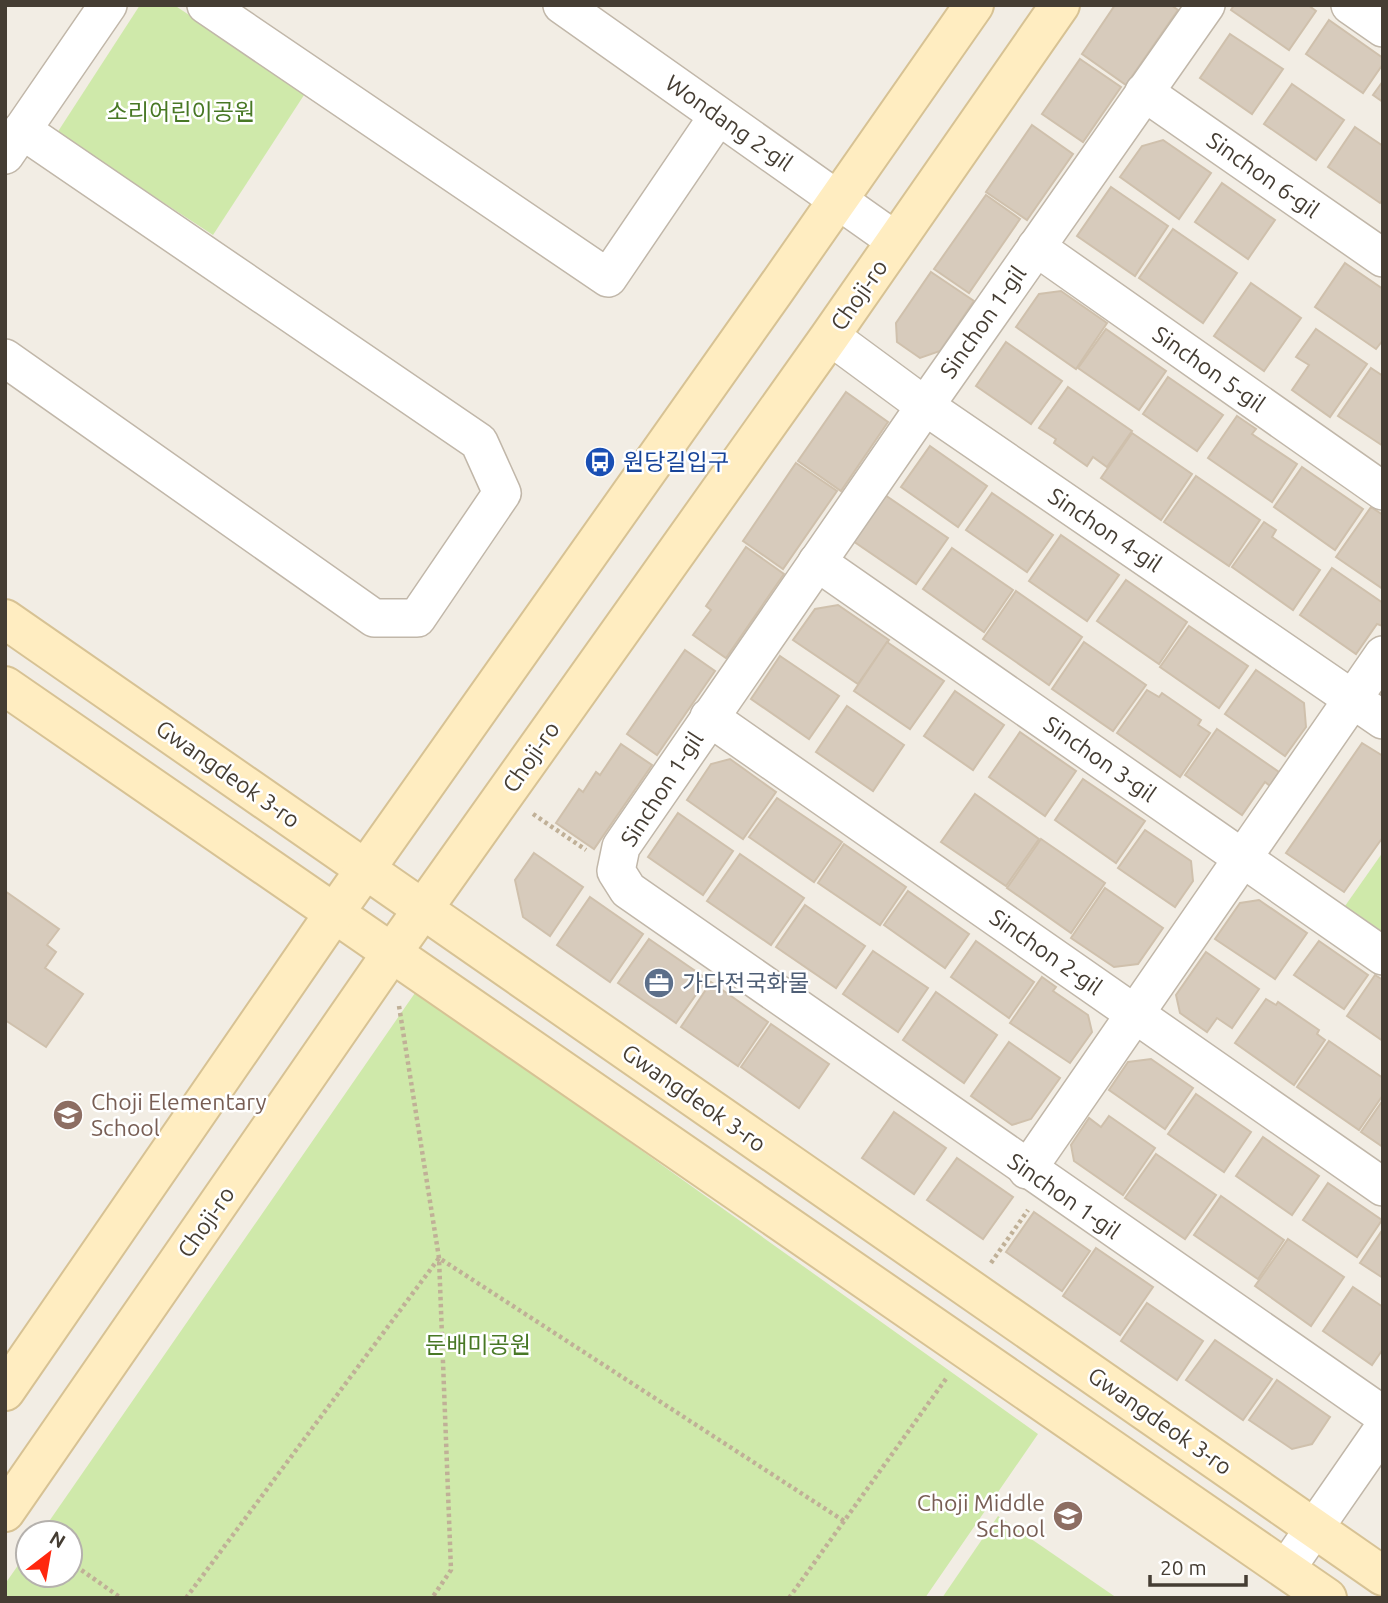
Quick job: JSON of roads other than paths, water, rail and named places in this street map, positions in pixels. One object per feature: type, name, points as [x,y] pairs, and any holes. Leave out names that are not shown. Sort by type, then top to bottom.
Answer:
[{"type":"street","points":[[5,358],[374,618],[417,618],[502,493],[480,442],[14,142],[108,5]]},
{"type":"street","points":[[206,5],[608,278],[718,116]]},
{"type":"street","name":"Wondang 2-gil","points":[[562,5],[896,241]]},
{"type":"street","points":[[5,1391],[333,915],[974,5]]},
{"type":"street","name":"Choji-ro","points":[[5,1511],[391,954],[830,336],[1060,5]]},
{"type":"street","name":"Sinchon 1-gil","points":[[1206,5],[709,717],[621,847],[616,871],[628,890],[1383,1415]]},
{"type":"street","points":[[1350,5],[1383,28]]},
{"type":"street","name":"Sinchon 6-gil","points":[[1144,92],[1383,258]]},
{"type":"street","name":"Sinchon 5-gil","points":[[1036,247],[1383,491]]},
{"type":"street","name":"Sinchon 4-gil","points":[[830,336],[925,406],[1383,720]]},
{"type":"street","name":"Sinchon 3-gil","points":[[817,562],[1383,956]]},
{"type":"street","name":"Gwangdeok 3-ro","points":[[5,619],[1383,1576]]},
{"type":"street","points":[[1036,1176],[1135,1014],[1383,655]]},
{"type":"street","points":[[5,686],[333,915],[1327,1598]]},
{"type":"street","name":"Sinchon 2-gil","points":[[709,717],[1383,1187]]},
{"type":"street","points":[[1286,1569],[1383,1429]]},
{"type":"place","name":"원당길입구","points":[[600,462]]},
{"type":"place","name":"가다전국화물","points":[[659,983]]},
{"type":"place","name":"Choji Elementary School","points":[[68,1115]]},
{"type":"place","name":"Choji Middle School","points":[[1068,1516]]},
{"type":"park label","name":"소리어린이공원","points":[[181,112]]},
{"type":"park label","name":"둔배미공원","points":[[478,1345]]}]
